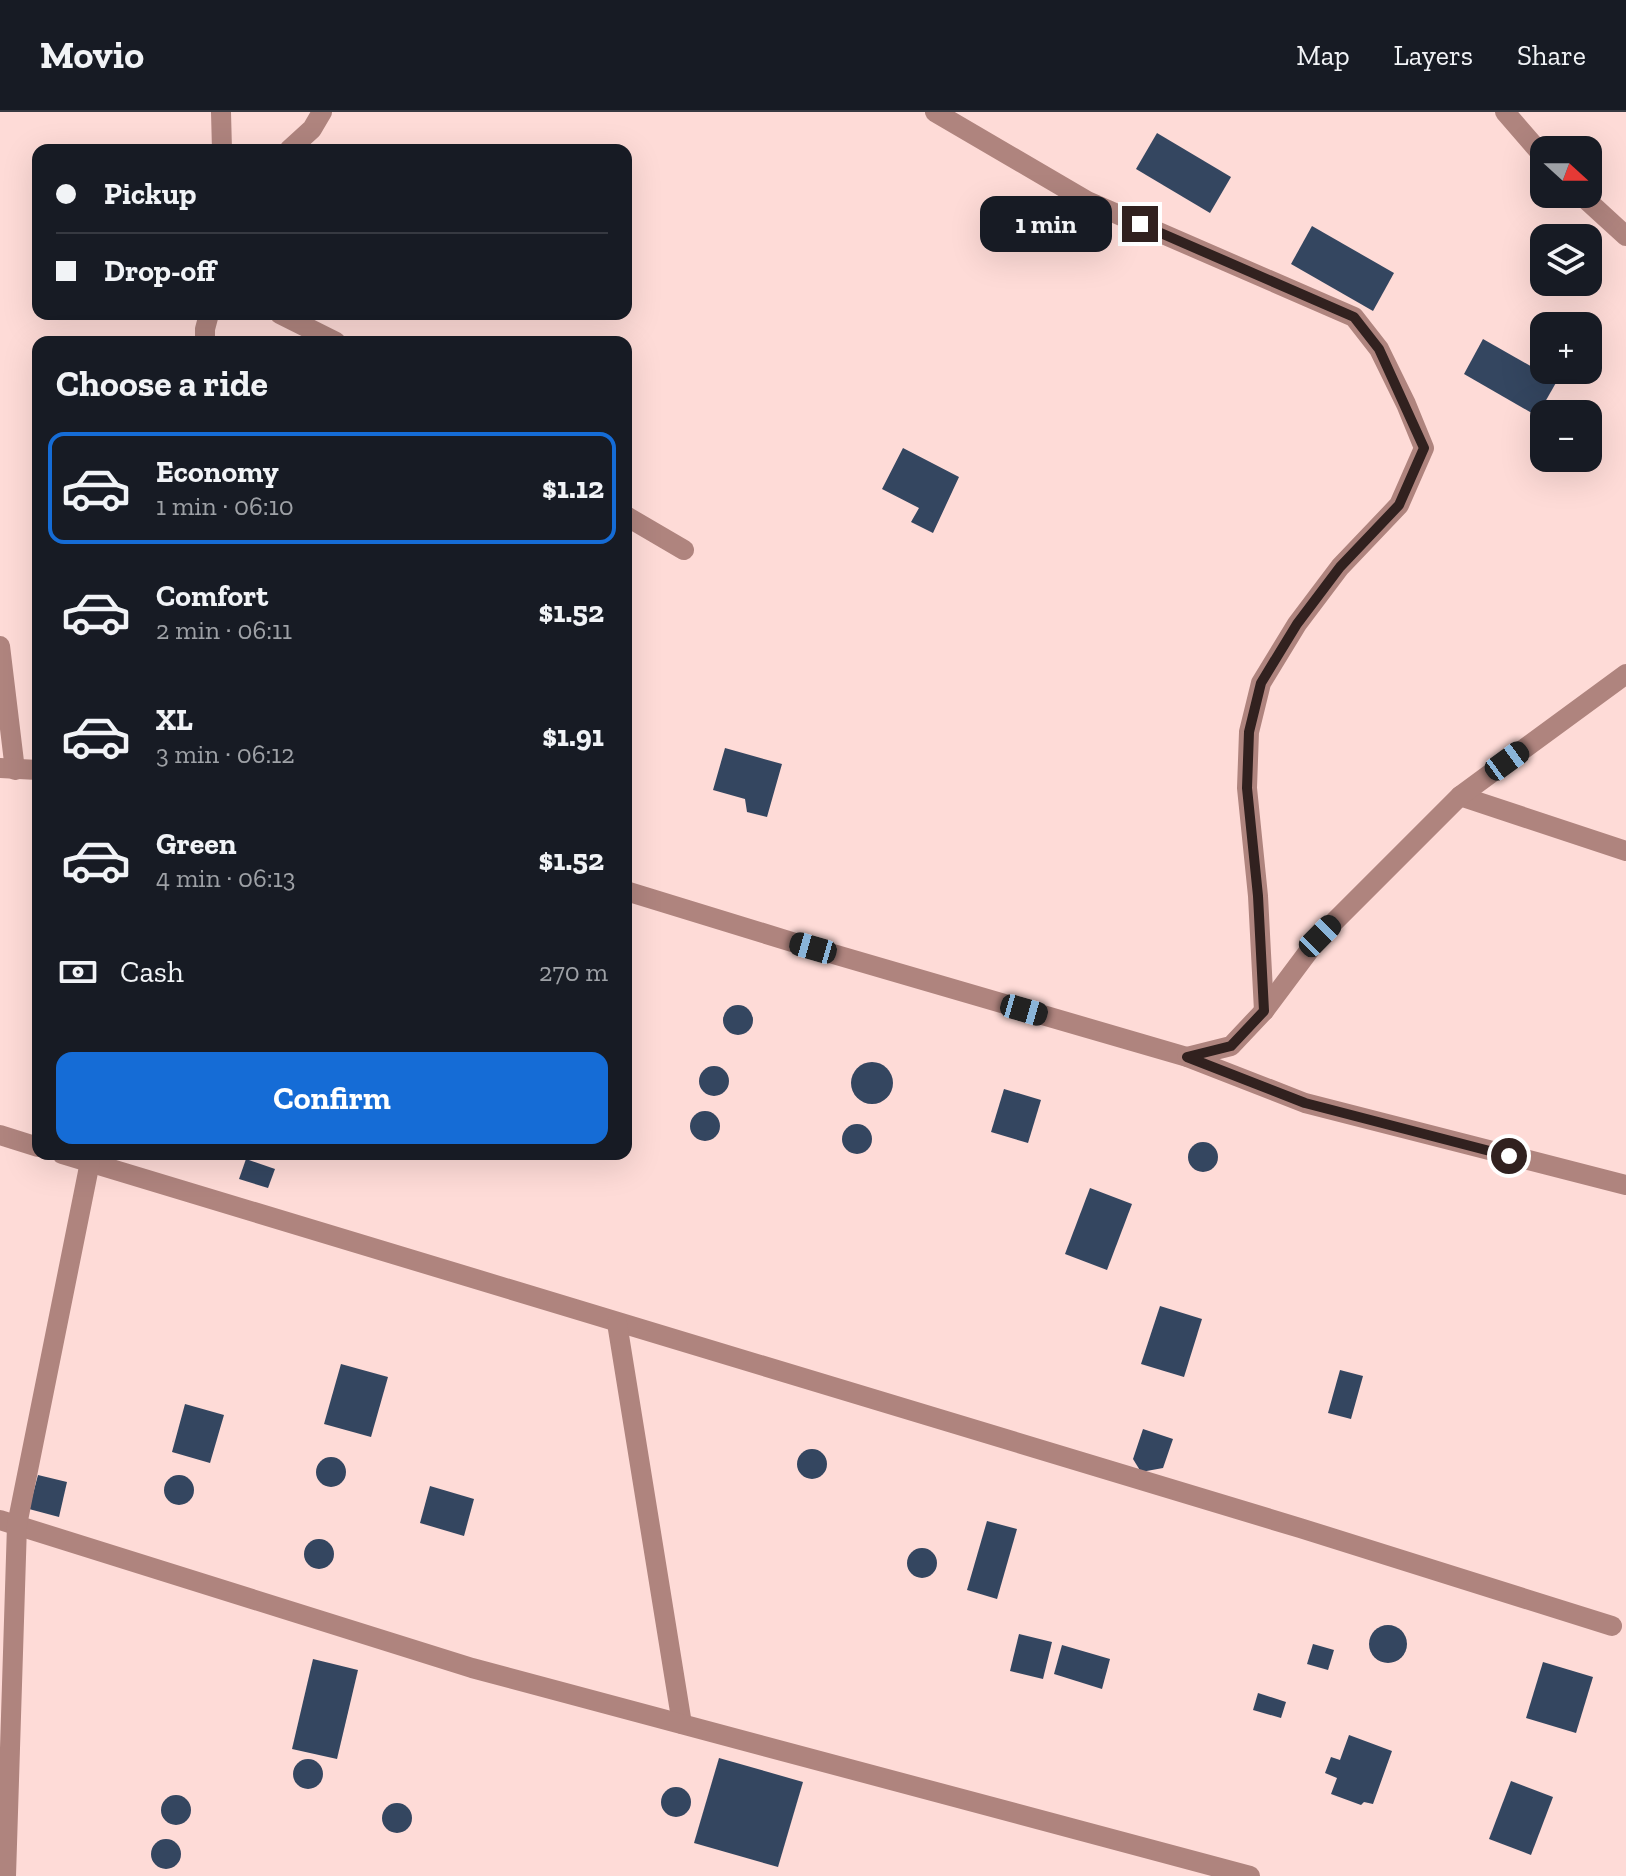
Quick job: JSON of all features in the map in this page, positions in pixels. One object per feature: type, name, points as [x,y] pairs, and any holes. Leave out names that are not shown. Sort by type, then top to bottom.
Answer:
[{"type":"street","points":[[221,112],[222,144]]},
{"type":"street","points":[[296,144],[312,129],[322,112]]},
{"type":"street","points":[[935,112],[1087,201],[1354,317],[1379,349],[1424,448],[1399,505],[1340,567],[1297,624],[1261,683],[1249,732],[1247,788],[1258,896],[1264,1011]]},
{"type":"street","points":[[1505,112],[1530,141]]},
{"type":"street","points":[[1595,208],[1626,236]]},
{"type":"street","points":[[292,320],[324,336]]},
{"type":"street","points":[[632,520],[684,550]]},
{"type":"street","points":[[0,646],[8,769],[32,770]]},
{"type":"street","points":[[1187,1057],[1231,1046],[1264,1011],[1320,936],[1460,796],[1626,674]]},
{"type":"street","points":[[1460,796],[1626,851]]},
{"type":"street","points":[[632,893],[1187,1057],[1305,1103],[1626,1185]]},
{"type":"street","points":[[0,1135],[32,1145]]},
{"type":"street","points":[[83,1160],[1300,1528],[1612,1626]]},
{"type":"street","points":[[6,1876],[8,1522],[90,1162]]},
{"type":"street","points":[[617,1323],[682,1724]]},
{"type":"street","points":[[8,1522],[472,1668],[1250,1876]]},
{"type":"building","points":[[1157,133],[1231,177],[1210,213],[1136,169]]},
{"type":"building","points":[[1312,226],[1394,273],[1373,311],[1291,264]]},
{"type":"building","points":[[1483,339],[1530,366],[1530,384],[1555,384],[1546,400],[1530,400],[1530,412],[1464,374]]},
{"type":"building","points":[[903,448],[959,477],[933,533],[911,522],[919,508],[882,489]]},
{"type":"building","points":[[725,748],[782,764],[767,817],[747,812],[745,799],[713,790]]},
{"type":"building","points":[[738,1005],[749,1009],[753,1020],[749,1031],[738,1035],[727,1031],[723,1020],[727,1009]]},
{"type":"building","points":[[872,1062],[887,1068],[893,1083],[887,1098],[872,1104],[857,1098],[851,1083],[857,1068]]},
{"type":"building","points":[[714,1066],[725,1070],[729,1081],[725,1092],[714,1096],[703,1092],[699,1081],[703,1070]]},
{"type":"building","points":[[1004,1089],[1041,1100],[1028,1143],[991,1132]]},
{"type":"building","points":[[705,1111],[716,1115],[720,1126],[716,1137],[705,1141],[694,1137],[690,1126],[694,1115]]},
{"type":"building","points":[[857,1124],[868,1128],[872,1139],[868,1150],[857,1154],[846,1150],[842,1139],[846,1128]]},
{"type":"building","points":[[1203,1142],[1214,1146],[1218,1157],[1214,1168],[1203,1172],[1192,1168],[1188,1157],[1192,1146]]},
{"type":"building","points":[[246,1160],[275,1169],[268,1188],[239,1179]]},
{"type":"building","points":[[1090,1188],[1132,1204],[1107,1270],[1065,1254]]},
{"type":"building","points":[[1160,1306],[1202,1319],[1184,1377],[1141,1364]]},
{"type":"building","points":[[341,1364],[388,1377],[371,1437],[324,1424]]},
{"type":"building","points":[[1340,1370],[1363,1376],[1351,1419],[1328,1413]]},
{"type":"building","points":[[185,1404],[224,1415],[210,1463],[172,1452]]},
{"type":"building","points":[[1143,1429],[1173,1439],[1163,1468],[1141,1472],[1133,1459]]},
{"type":"building","points":[[812,1449],[823,1453],[827,1464],[823,1475],[812,1479],[801,1475],[797,1464],[801,1453]]},
{"type":"building","points":[[331,1457],[342,1461],[346,1472],[342,1483],[331,1487],[320,1483],[316,1472],[320,1461]]},
{"type":"building","points":[[38,1475],[67,1482],[59,1517],[29,1509]]},
{"type":"building","points":[[179,1475],[190,1479],[194,1490],[190,1501],[179,1505],[168,1501],[164,1490],[168,1479]]},
{"type":"building","points":[[430,1486],[474,1499],[464,1536],[420,1523]]},
{"type":"building","points":[[987,1521],[1017,1529],[997,1599],[967,1590]]},
{"type":"building","points":[[319,1539],[330,1543],[334,1554],[330,1565],[319,1569],[308,1565],[304,1554],[308,1543]]},
{"type":"building","points":[[922,1548],[933,1552],[937,1563],[933,1574],[922,1578],[911,1574],[907,1563],[911,1552]]},
{"type":"building","points":[[1388,1625],[1401,1631],[1407,1644],[1401,1657],[1388,1663],[1375,1657],[1369,1644],[1375,1631]]},
{"type":"building","points":[[1019,1634],[1052,1642],[1043,1679],[1010,1671]]},
{"type":"building","points":[[1313,1644],[1334,1650],[1328,1670],[1307,1664]]},
{"type":"building","points":[[1062,1645],[1110,1659],[1102,1689],[1054,1674]]},
{"type":"building","points":[[313,1659],[358,1670],[337,1759],[292,1749]]},
{"type":"building","points":[[1543,1662],[1593,1677],[1576,1733],[1526,1718]]},
{"type":"building","points":[[1258,1693],[1286,1702],[1281,1718],[1253,1710]]},
{"type":"building","points":[[1349,1735],[1392,1751],[1373,1804],[1364,1802],[1361,1805],[1331,1794],[1337,1778],[1325,1773],[1331,1757],[1340,1760]]},
{"type":"building","points":[[719,1758],[803,1782],[778,1867],[694,1843]]},
{"type":"building","points":[[308,1759],[319,1763],[323,1774],[319,1785],[308,1789],[297,1785],[293,1774],[297,1763]]},
{"type":"building","points":[[1511,1781],[1553,1797],[1531,1855],[1489,1839]]},
{"type":"building","points":[[676,1787],[687,1791],[691,1802],[687,1813],[676,1817],[665,1813],[661,1802],[665,1791]]},
{"type":"building","points":[[176,1795],[187,1799],[191,1810],[187,1821],[176,1825],[165,1821],[161,1810],[165,1799]]},
{"type":"building","points":[[397,1803],[408,1807],[412,1818],[408,1829],[397,1833],[386,1829],[382,1818],[386,1807]]},
{"type":"building","points":[[166,1839],[177,1843],[181,1854],[177,1865],[166,1869],[155,1865],[151,1854],[155,1843]]},
{"type":"route","points":[[1140,224],[1354,317],[1379,349],[1424,448],[1399,505],[1340,567],[1297,624],[1261,683],[1249,732],[1247,788],[1258,896],[1264,1011],[1231,1046],[1187,1057],[1305,1103],[1509,1156]]}]
